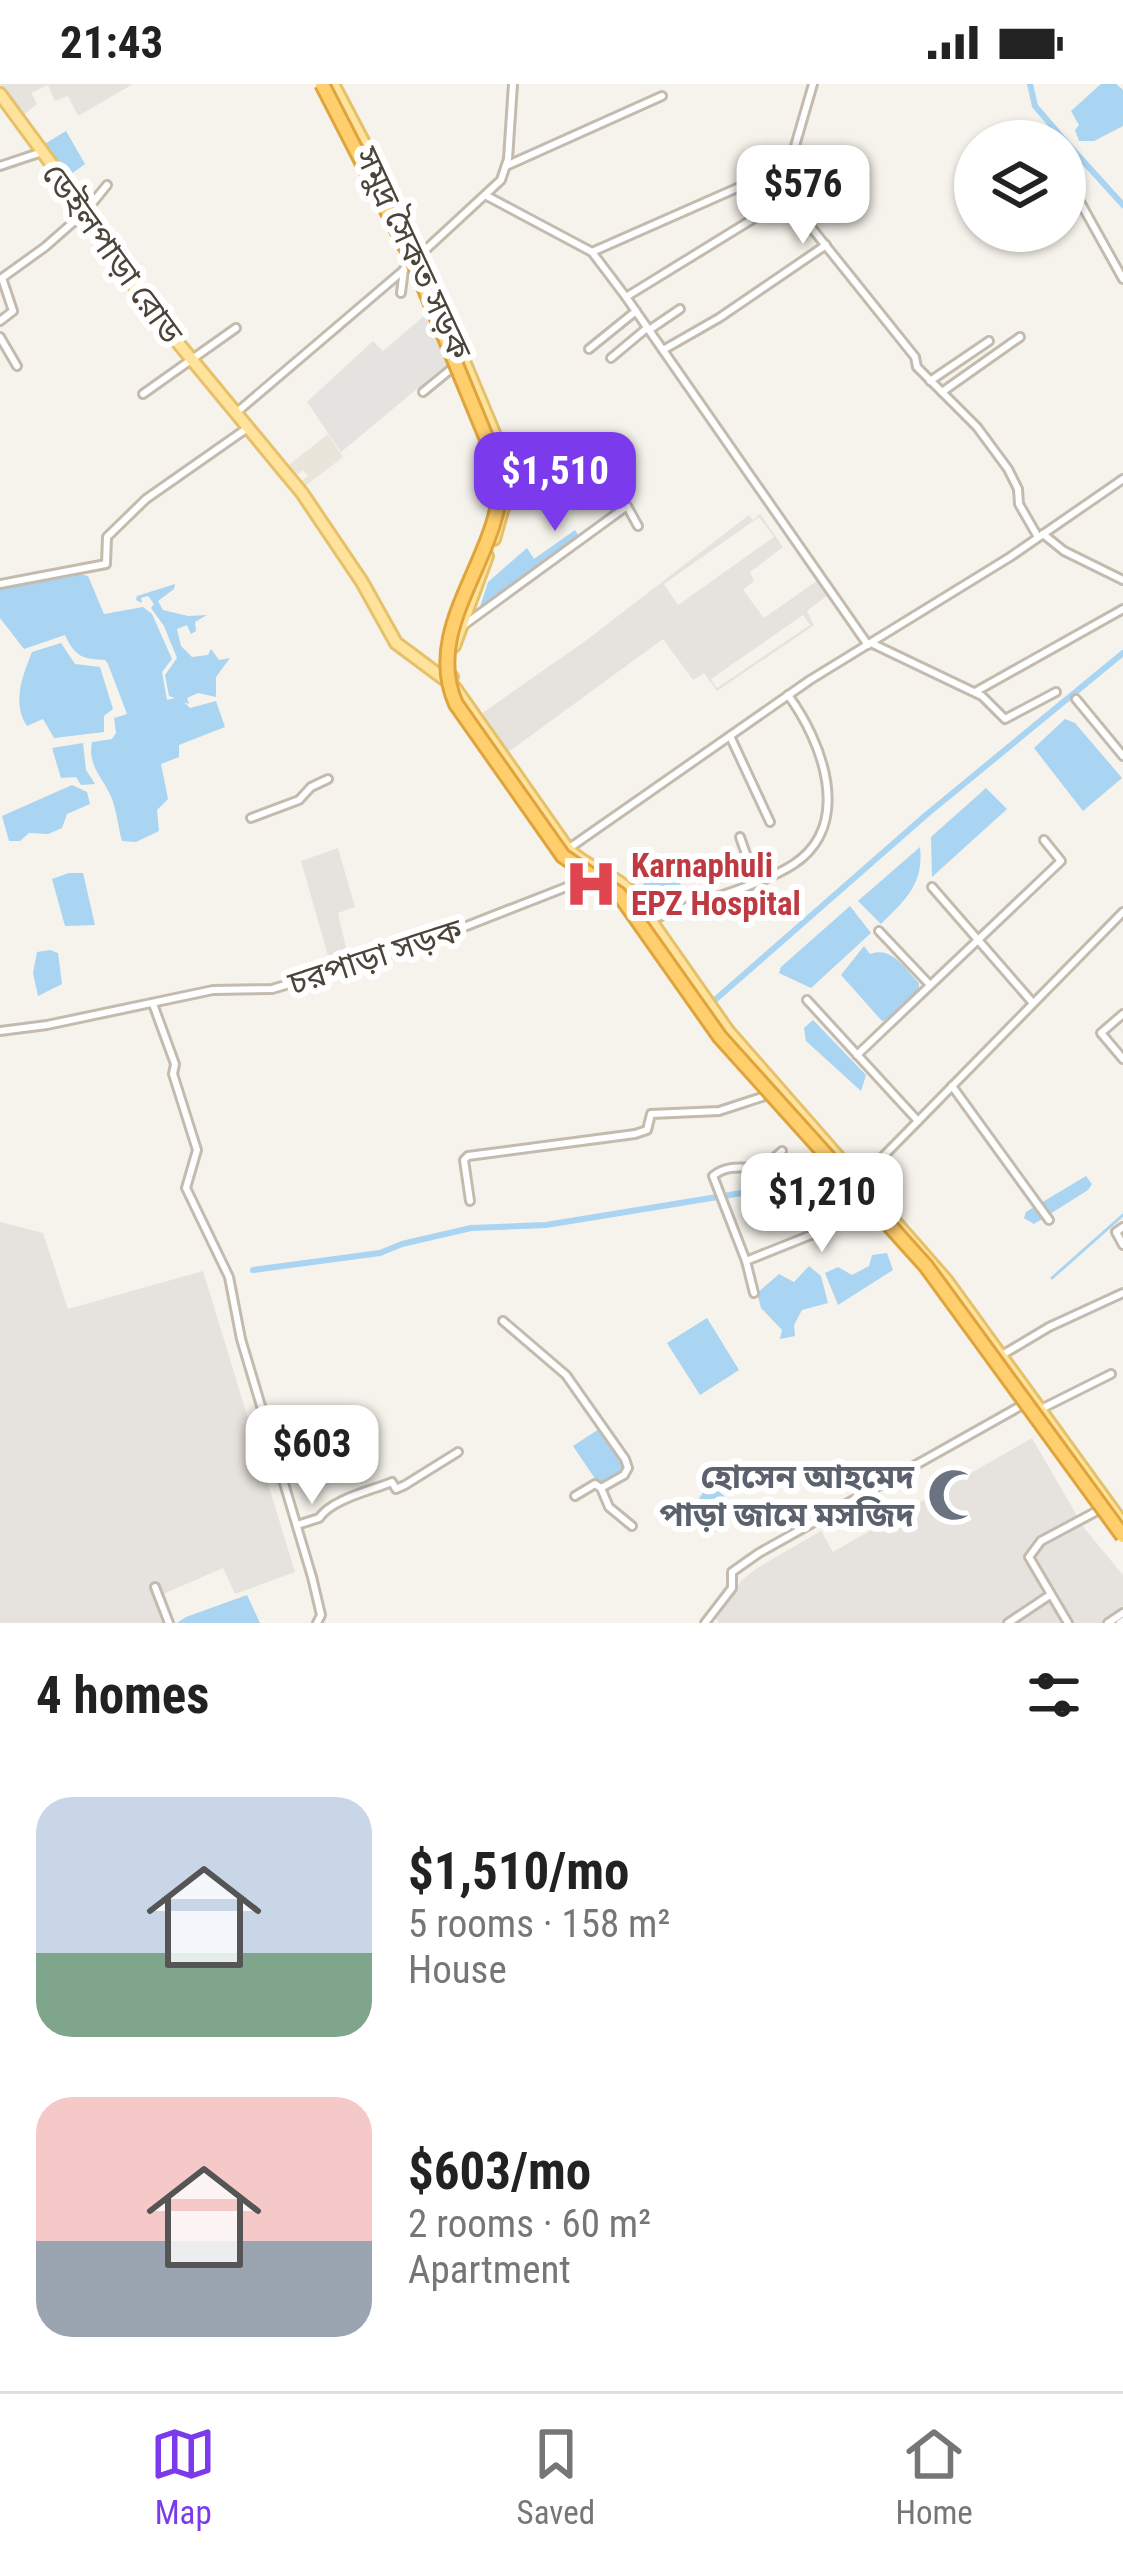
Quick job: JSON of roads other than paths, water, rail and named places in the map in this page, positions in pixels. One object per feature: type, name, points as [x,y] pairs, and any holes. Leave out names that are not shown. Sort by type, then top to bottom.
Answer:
[{"type":"highway","points":[[325,84],[402,226],[500,459],[504,499],[452,641],[448,678],[460,705],[568,854],[605,875],[628,896],[724,1033],[929,1262],[1122,1525]]},
{"type":"highway","points":[[325,84],[416,265],[500,471],[494,522],[446,652],[447,682],[457,704],[563,856],[619,894],[720,1036],[926,1266],[1122,1525]]},
{"type":"main road","name":"সমুদ্র সৈকত সড়ক","points":[[325,84],[499,445],[506,471],[499,525],[456,626]]},
{"type":"main road","name":"ডেইলপাড়া রোড","points":[[0,94],[86,211],[146,304],[284,471],[362,583],[396,643],[448,678]]},
{"type":"main road","name":"সমুদ্র সৈকত সড়ক","points":[[412,263],[490,445],[499,484],[456,626]]},
{"type":"main road","points":[[456,626],[448,678],[463,720],[556,851],[567,865],[599,874],[725,1050],[928,1276],[1033,1404],[1122,1525]]},
{"type":"main road","points":[[448,678],[568,849],[630,891],[728,1031],[932,1261],[1002,1355],[1099,1510],[1122,1525]]},
{"type":"street","points":[[237,412],[501,180],[513,84]]},
{"type":"street","points":[[626,297],[784,194],[813,84]]},
{"type":"street","points":[[506,166],[662,97]]},
{"type":"street","points":[[0,166],[40,153]]},
{"type":"street","points":[[592,252],[744,185],[759,182],[784,194],[930,381],[977,427],[1008,469],[1019,504],[1041,536],[1123,580]]},
{"type":"street","points":[[0,321],[13,311],[2,278],[86,211],[107,185]]},
{"type":"street","points":[[485,194],[592,252],[869,644],[975,692],[1005,719],[1056,692]]},
{"type":"street","points":[[1086,213],[1123,279]]},
{"type":"street","points":[[662,350],[719,318],[827,244]]},
{"type":"street","points":[[401,293],[412,263]]},
{"type":"street","points":[[611,358],[680,310]]},
{"type":"street","points":[[589,349],[636,311]]},
{"type":"street","points":[[142,394],[236,328]]},
{"type":"street","points":[[0,337],[17,367]]},
{"type":"street","points":[[942,392],[1020,337]]},
{"type":"street","points":[[930,381],[989,341]]},
{"type":"street","points":[[424,392],[456,365]]},
{"type":"street","points":[[0,584],[106,564],[107,537],[135,508],[248,427]]},
{"type":"street","points":[[568,849],[788,695],[1123,479]]},
{"type":"street","points":[[456,626],[627,506],[638,526]]},
{"type":"street","points":[[975,692],[1123,609]]},
{"type":"street","points":[[650,920],[799,860],[820,832],[830,804],[820,758],[788,695]]},
{"type":"street","points":[[1076,699],[1123,756]]},
{"type":"street","points":[[730,736],[770,822]]},
{"type":"street","points":[[251,818],[299,800],[328,779]]},
{"type":"street","points":[[740,837],[755,880]]},
{"type":"street","points":[[857,1055],[1061,862],[1044,841]]},
{"type":"street","name":"চরপাড়া সড়ক","points":[[0,1031],[213,990],[272,989],[413,947],[599,874]]},
{"type":"street","points":[[932,887],[1032,1002]]},
{"type":"street","points":[[859,1180],[1123,912]]},
{"type":"street","points":[[879,931],[930,985]]},
{"type":"street","points":[[807,1000],[918,1121]]},
{"type":"street","points":[[153,1004],[175,1064],[173,1074],[197,1150],[186,1188],[229,1277],[241,1339],[321,1615],[317,1623]]},
{"type":"street","points":[[1123,1015],[1101,1033],[1123,1060]]},
{"type":"street","points":[[952,1086],[1049,1220]]},
{"type":"street","points":[[470,1201],[464,1160],[468,1156],[635,1134],[650,1125],[651,1114],[719,1111],[768,1096]]},
{"type":"street","points":[[754,1293],[713,1176],[737,1166],[764,1168],[782,1150]]},
{"type":"street","points":[[746,1261],[872,1211]]},
{"type":"street","points":[[1123,1227],[1116,1232],[1123,1245]]},
{"type":"street","points":[[1002,1355],[1035,1334],[1123,1293]]},
{"type":"street","points":[[503,1321],[566,1376],[625,1459],[624,1475],[601,1488]]},
{"type":"street","points":[[705,1623],[732,1588],[732,1572],[759,1553],[1033,1404],[1111,1374]]},
{"type":"street","points":[[297,1526],[370,1489],[392,1482],[395,1489],[405,1485],[458,1452]]},
{"type":"street","points":[[575,1496],[595,1484],[609,1507],[632,1526]]},
{"type":"street","points":[[1068,1623],[1029,1557],[1041,1541],[1099,1510]]},
{"type":"street","points":[[155,1587],[169,1623]]},
{"type":"street","points":[[1008,1623],[1050,1595]]},
{"type":"street","points":[[1108,1623],[1122,1619]]},
{"type":"water","points":[[1101,84],[1116,84],[1123,90],[1123,126],[1094,141],[1086,141],[1086,120],[1076,120],[1071,111]]},
{"type":"water","points":[[66,131],[85,164],[67,177],[43,145]]},
{"type":"water","points":[[575,530],[581,539],[541,566],[537,564],[479,610],[488,582],[527,548],[534,559]]},
{"type":"water","points":[[88,576],[104,614],[143,607],[152,614],[172,659],[162,672],[167,700],[175,698],[169,696],[165,675],[177,658],[151,608],[154,604],[148,596],[141,598],[142,603],[137,596],[175,584],[158,601],[163,610],[207,615],[195,622],[196,631],[191,634],[187,625],[177,629],[181,646],[192,657],[208,655],[211,649],[219,660],[230,658],[216,677],[216,697],[198,693],[187,698],[189,704],[184,702],[190,708],[216,701],[225,727],[179,745],[179,757],[161,764],[168,799],[157,810],[159,831],[136,842],[122,841],[112,799],[92,758],[92,742],[112,739],[114,718],[127,714],[108,664],[80,655],[65,635],[24,649],[0,618],[0,589]]},
{"type":"water","points":[[61,643],[75,664],[100,667],[113,709],[104,716],[104,732],[54,738],[43,719],[27,726],[22,717],[20,690],[32,652]]},
{"type":"water","points":[[1065,719],[1075,723],[1122,778],[1083,811],[1034,748]]},
{"type":"water","points":[[83,743],[86,770],[95,784],[61,778],[52,748]]},
{"type":"water","points":[[72,785],[87,792],[90,804],[67,814],[62,828],[9,841],[2,816]]},
{"type":"water","points":[[986,788],[1007,809],[932,877],[931,837]]},
{"type":"water","points":[[920,847],[916,881],[881,924],[858,901]]},
{"type":"water","points":[[672,864],[683,890],[671,902],[657,902],[641,874]]},
{"type":"water","points":[[83,873],[95,925],[65,926],[52,879]]},
{"type":"water","points":[[850,906],[871,933],[811,988],[779,973],[781,967]]},
{"type":"water","points":[[864,946],[870,954],[891,955],[919,983],[919,990],[887,1020],[882,1021],[841,975]]},
{"type":"water","points":[[37,952],[58,953],[62,984],[38,996],[33,973]]},
{"type":"water","points":[[813,1020],[866,1075],[861,1091],[806,1041],[804,1028]]},
{"type":"water","points":[[1086,1176],[1092,1184],[1088,1190],[1034,1224],[1024,1218],[1026,1212]]},
{"type":"water","points":[[887,1253],[893,1270],[838,1305],[825,1273],[838,1267],[852,1275],[869,1266],[872,1255]]},
{"type":"water","points":[[809,1266],[821,1276],[828,1303],[802,1310],[794,1325],[795,1336],[780,1339],[782,1330],[761,1308],[757,1293],[779,1274],[794,1282]]},
{"type":"water","points":[[707,1318],[739,1370],[700,1395],[667,1343]]},
{"type":"water","points":[[599,1429],[626,1470],[600,1486],[573,1446]]},
{"type":"water","points":[[707,1485],[729,1504],[729,1523],[716,1532],[707,1527],[699,1499]]},
{"type":"water","points":[[247,1595],[260,1623],[177,1623],[186,1617]]},
{"type":"waterway","points":[[1030,84],[1035,106],[1047,120]]},
{"type":"waterway","points":[[1086,164],[1123,205]]},
{"type":"waterway","points":[[716,999],[926,815],[1123,653]]},
{"type":"waterway","points":[[877,1169],[1123,916]]},
{"type":"waterway","points":[[253,1270],[380,1253],[471,1228],[546,1225],[791,1185],[839,1183]]},
{"type":"waterway","points":[[1052,1278],[1123,1215]]},
{"type":"place","name":"Karnaphuli EPZ Hospital","points":[[591,884]]},
{"type":"place","name":"হোসেন আহমেদ পাড়া জামে মসজিদ","points":[[954,1495]]}]
